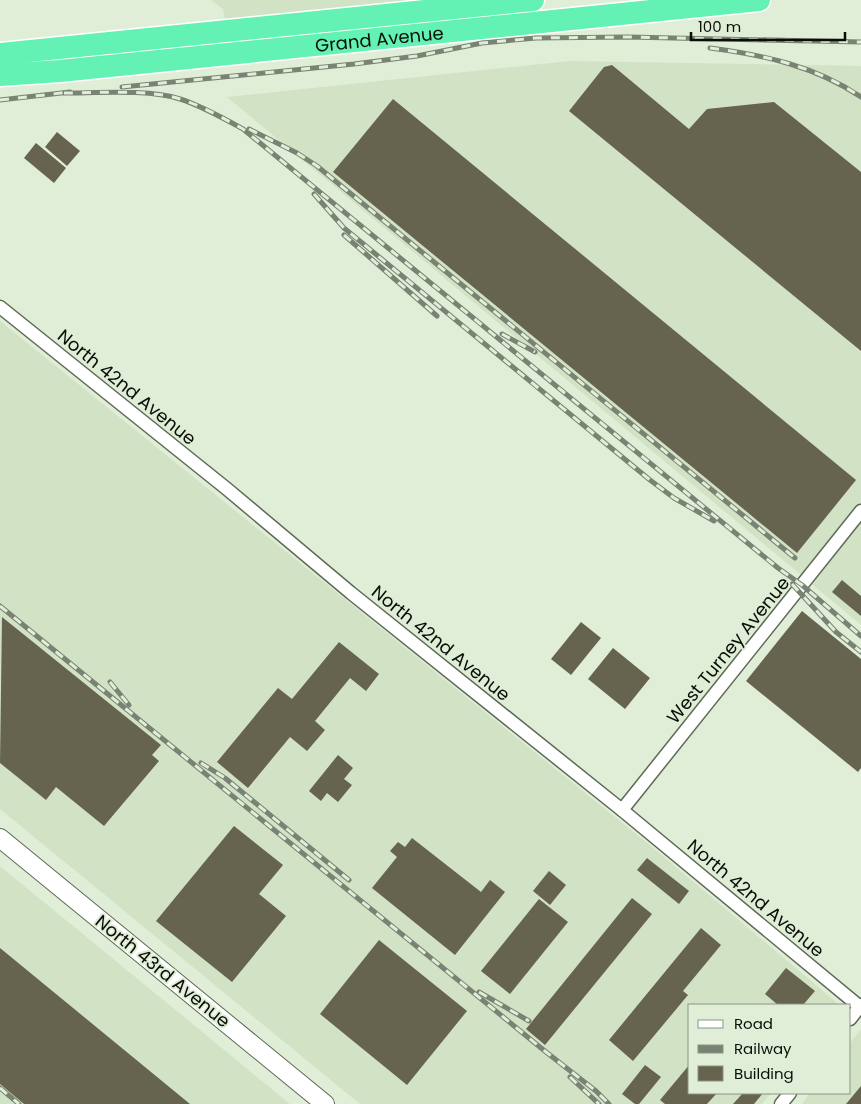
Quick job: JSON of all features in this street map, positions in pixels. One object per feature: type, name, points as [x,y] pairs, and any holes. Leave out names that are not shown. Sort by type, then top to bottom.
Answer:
[{"type":"highway","name":"Grand Avenue","points":[[0,54],[533,0]]},
{"type":"highway","name":"Grand Avenue","points":[[0,75],[60,71],[759,0]]},
{"type":"main road","name":"North 43rd Avenue","points":[[0,838],[326,1104]]},
{"type":"street","name":"North 42nd Avenue","points":[[0,307],[622,810],[860,1006]]},
{"type":"street","name":"West Turney Avenue","points":[[622,810],[861,511]]},
{"type":"street","points":[[851,1018],[860,1006]]},
{"type":"street","points":[[781,1104],[789,1094]]},
{"type":"shaded area","points":[[211,0],[451,0],[226,25],[223,9]]},
{"type":"shaded area","points":[[570,61],[861,66],[861,625],[227,97]]},
{"type":"shaded area","points":[[0,321],[651,846],[837,1004],[688,1004],[688,1094],[770,1094],[762,1104],[360,1104],[0,809]]},
{"type":"shaded area","points":[[0,866],[290,1104],[0,1104]]},
{"type":"shaded area","points":[[861,1029],[861,1104],[802,1104],[809,1094],[851,1094],[851,1042]]},
{"type":"building","points":[[612,65],[689,129],[707,109],[774,102],[861,172],[861,351],[569,111],[604,67]]},
{"type":"building","points":[[393,99],[856,480],[797,553],[333,172]]},
{"type":"building","points":[[57,132],[80,151],[67,166],[45,147]]},
{"type":"building","points":[[36,143],[66,168],[54,183],[24,158]]},
{"type":"building","points":[[842,580],[861,596],[861,616],[832,592]]},
{"type":"building","points":[[802,611],[861,659],[861,768],[858,772],[746,681]]},
{"type":"building","points":[[2,617],[161,745],[152,755],[159,761],[104,826],[56,787],[46,800],[0,763]]},
{"type":"building","points":[[581,622],[601,638],[571,675],[551,659]]},
{"type":"building","points":[[339,642],[379,674],[366,691],[350,678],[315,721],[325,730],[307,751],[290,737],[248,788],[217,762],[278,688],[292,699]]},
{"type":"building","points":[[613,648],[650,678],[625,709],[588,679]]},
{"type":"building","points":[[338,755],[353,768],[344,779],[352,785],[338,802],[327,793],[321,801],[309,791]]},
{"type":"building","points":[[234,826],[283,865],[259,894],[286,916],[232,982],[156,921]]},
{"type":"building","points":[[412,838],[481,892],[490,880],[505,892],[455,955],[372,888],[397,857],[390,851],[398,842],[405,847]]},
{"type":"building","points":[[647,858],[689,891],[679,904],[637,870]]},
{"type":"building","points":[[549,871],[566,885],[550,905],[533,891]]},
{"type":"building","points":[[632,898],[652,914],[545,1045],[526,1029]]},
{"type":"building","points":[[539,899],[568,922],[510,994],[481,971]]},
{"type":"building","points":[[701,928],[721,945],[683,991],[688,995],[633,1061],[609,1040]]},
{"type":"building","points":[[379,940],[467,1011],[407,1085],[320,1014]]},
{"type":"building","points":[[0,948],[190,1104],[24,1104],[0,1084]]},
{"type":"building","points":[[786,968],[815,991],[804,1004],[777,1004],[765,994]]},
{"type":"building","points":[[645,1065],[661,1077],[639,1104],[635,1104],[622,1094]]},
{"type":"building","points":[[688,1066],[688,1094],[716,1094],[707,1104],[665,1104],[660,1100]]},
{"type":"building","points":[[861,1086],[861,1104],[846,1104]]},
{"type":"building","points":[[742,1094],[762,1094],[754,1104],[733,1104]]},
{"type":"railway","points":[[122,87],[354,64],[417,56],[482,43],[536,38],[628,37],[861,42]]},
{"type":"railway","points":[[710,48],[750,54],[789,64],[826,77],[861,97]]},
{"type":"railway","points":[[0,100],[70,92]]},
{"type":"railway","points":[[64,93],[123,92],[167,96],[196,105],[243,129],[778,568],[802,585],[861,636]]},
{"type":"railway","points":[[249,129],[297,153],[317,166],[795,558]]},
{"type":"railway","points":[[314,194],[344,228],[650,480],[674,498],[714,521]]},
{"type":"railway","points":[[344,235],[437,316]]},
{"type":"railway","points":[[502,334],[535,352]]},
{"type":"railway","points":[[792,584],[836,632],[861,652]]},
{"type":"railway","points":[[0,606],[596,1091],[609,1104]]},
{"type":"railway","points":[[110,682],[129,705]]},
{"type":"railway","points":[[201,763],[225,778],[349,880]]},
{"type":"railway","points":[[479,992],[529,1021]]},
{"type":"railway","points":[[570,1077],[599,1104]]},
{"type":"railway","points":[[0,1088],[19,1104]]}]
